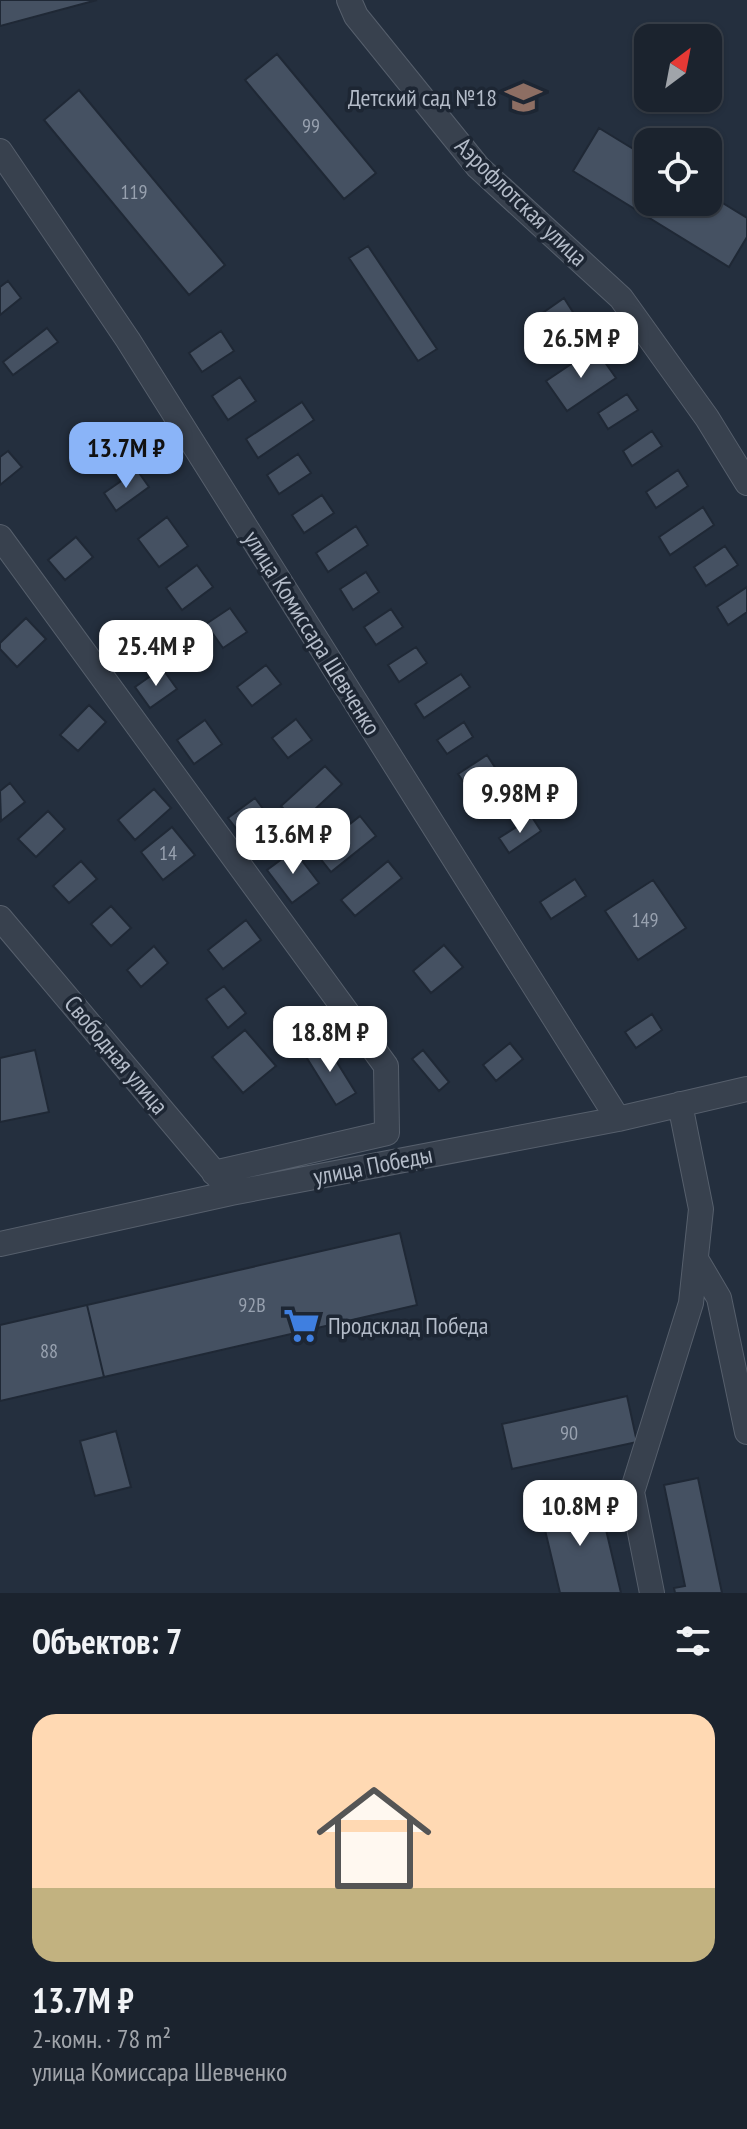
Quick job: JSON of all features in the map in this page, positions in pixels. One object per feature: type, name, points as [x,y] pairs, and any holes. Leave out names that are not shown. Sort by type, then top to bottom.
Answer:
[{"type":"street","name":"Аэрофлотская улица","points":[[349,0],[356,16],[478,167],[621,298],[707,418],[747,483]]},
{"type":"street","name":"улица Комиссара Шевченко","points":[[0,151],[128,340],[618,1119]]},
{"type":"street","points":[[0,537],[386,1066],[387,1133],[214,1173]]},
{"type":"street","name":"Свободная улица","points":[[0,918],[231,1193]]},
{"type":"street","name":"улица Победы","points":[[0,1244],[231,1193],[618,1119],[747,1089]]},
{"type":"street","points":[[652,1593],[632,1492],[691,1303],[701,1209],[680,1104]]},
{"type":"street","points":[[696,1259],[719,1298],[747,1432]]},
{"type":"building","points":[[0,0],[97,0],[0,26]]},
{"type":"building","points":[[277,54],[376,173],[344,199],[245,80]]},
{"type":"building","points":[[79,90],[225,265],[189,295],[44,120]]},
{"type":"building","points":[[599,128],[634,149],[634,209],[573,171]]},
{"type":"building","points":[[722,203],[747,218],[747,237],[729,267],[646,216],[722,216]]},
{"type":"building","points":[[368,246],[437,349],[418,361],[349,258]]},
{"type":"building","points":[[8,281],[21,298],[0,315],[0,287]]},
{"type":"building","points":[[564,298],[583,328],[543,354],[524,326]]},
{"type":"building","points":[[47,328],[58,342],[13,375],[3,362]]},
{"type":"building","points":[[221,331],[234,351],[202,372],[189,353]]},
{"type":"building","points":[[595,348],[616,378],[567,411],[546,381]]},
{"type":"building","points":[[240,377],[256,401],[228,420],[212,396]]},
{"type":"building","points":[[627,394],[638,410],[608,429],[598,413]]},
{"type":"building","points":[[302,402],[314,420],[258,458],[246,439]]},
{"type":"building","points":[[108,428],[127,453],[101,472],[83,447]]},
{"type":"building","points":[[652,431],[662,446],[632,466],[623,451]]},
{"type":"building","points":[[8,451],[22,467],[0,485],[0,457]]},
{"type":"building","points":[[298,454],[311,473],[279,494],[267,475]]},
{"type":"building","points":[[137,470],[149,487],[116,511],[104,493]]},
{"type":"building","points":[[678,470],[688,486],[656,508],[646,492]]},
{"type":"building","points":[[322,495],[334,513],[304,533],[292,515]]},
{"type":"building","points":[[703,507],[714,525],[670,555],[659,537]]},
{"type":"building","points":[[167,517],[188,546],[159,567],[138,539]]},
{"type":"building","points":[[356,526],[368,545],[328,572],[316,553]]},
{"type":"building","points":[[76,537],[93,557],[65,580],[48,560]]},
{"type":"building","points":[[725,546],[738,565],[706,586],[694,567]]},
{"type":"building","points":[[197,565],[213,587],[182,610],[166,588]]},
{"type":"building","points":[[366,572],[379,592],[353,610],[340,589]]},
{"type":"building","points":[[747,587],[747,612],[728,625],[717,607]]},
{"type":"building","points":[[230,608],[247,632],[223,648],[206,624]]},
{"type":"building","points":[[391,609],[403,627],[376,645],[364,627]]},
{"type":"building","points":[[26,618],[46,639],[17,667],[0,649],[0,643]]},
{"type":"building","points":[[146,625],[158,644],[123,667],[110,648]]},
{"type":"building","points":[[416,647],[427,663],[399,682],[388,665]]},
{"type":"building","points":[[266,665],[281,684],[252,706],[237,687]]},
{"type":"building","points":[[162,668],[177,689],[150,708],[135,687]]},
{"type":"building","points":[[461,674],[470,687],[424,718],[415,704]]},
{"type":"building","points":[[89,705],[106,722],[78,751],[60,735]]},
{"type":"building","points":[[296,719],[312,740],[288,758],[272,738]]},
{"type":"building","points":[[205,720],[222,744],[194,764],[177,740]]},
{"type":"building","points":[[464,722],[473,737],[447,754],[437,740]]},
{"type":"building","points":[[487,755],[498,772],[470,791],[458,774]]},
{"type":"building","points":[[325,766],[342,784],[298,825],[281,806]]},
{"type":"building","points":[[10,783],[25,802],[1,821],[0,791]]},
{"type":"building","points":[[154,789],[171,808],[135,840],[118,820]]},
{"type":"building","points":[[255,798],[275,825],[249,845],[228,818]]},
{"type":"building","points":[[48,811],[65,829],[36,857],[18,839]]},
{"type":"building","points":[[360,816],[376,836],[331,872],[315,852]]},
{"type":"building","points":[[532,817],[541,831],[509,853],[499,838]]},
{"type":"building","points":[[172,827],[195,855],[163,880],[141,852]]},
{"type":"building","points":[[294,850],[319,883],[292,903],[267,870]]},
{"type":"building","points":[[81,861],[97,879],[69,903],[53,886]]},
{"type":"building","points":[[388,861],[402,878],[355,916],[341,900]]},
{"type":"building","points":[[575,879],[586,896],[551,919],[540,902]]},
{"type":"building","points":[[653,880],[686,928],[638,960],[605,911]]},
{"type":"building","points":[[111,906],[131,928],[111,946],[91,924]]},
{"type":"building","points":[[246,920],[261,940],[223,969],[208,950]]},
{"type":"building","points":[[444,945],[463,967],[431,993],[413,971]]},
{"type":"building","points":[[154,946],[168,963],[141,987],[127,970]]},
{"type":"building","points":[[224,986],[246,1013],[228,1028],[206,999]]},
{"type":"building","points":[[652,1014],[662,1030],[636,1048],[625,1032]]},
{"type":"building","points":[[245,1030],[276,1066],[243,1093],[212,1057]]},
{"type":"building","points":[[325,1043],[356,1093],[336,1105],[305,1055]]},
{"type":"building","points":[[510,1043],[523,1059],[496,1081],[483,1065]]},
{"type":"building","points":[[35,1050],[49,1112],[0,1122],[0,1058]]},
{"type":"building","points":[[423,1050],[449,1082],[439,1091],[412,1059]]},
{"type":"building","points":[[400,1233],[417,1305],[104,1377],[87,1305]]},
{"type":"building","points":[[87,1305],[104,1377],[0,1401],[0,1325]]},
{"type":"building","points":[[627,1396],[637,1442],[512,1469],[502,1424]]},
{"type":"building","points":[[116,1431],[131,1487],[95,1496],[80,1441]]},
{"type":"building","points":[[698,1478],[722,1593],[675,1593],[674,1588],[685,1586],[664,1485]]},
{"type":"building","points":[[598,1496],[621,1593],[560,1593],[540,1509]]},
{"type":"place","name":"Детский сад №18","points":[[523,98]]},
{"type":"place","name":"Продсклад Победа","points":[[302,1326]]}]
